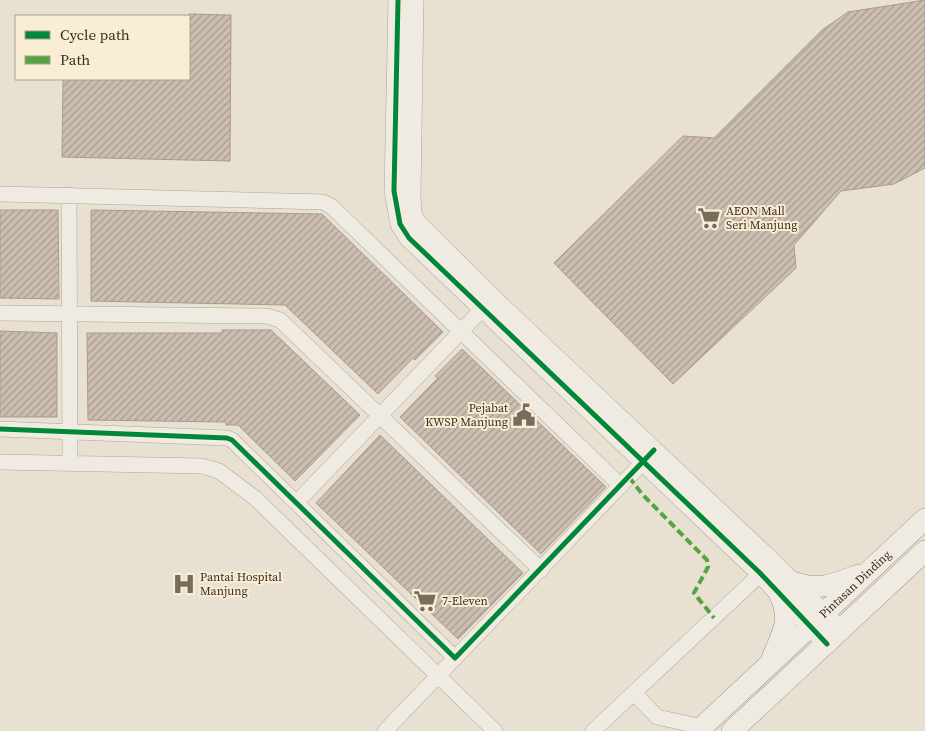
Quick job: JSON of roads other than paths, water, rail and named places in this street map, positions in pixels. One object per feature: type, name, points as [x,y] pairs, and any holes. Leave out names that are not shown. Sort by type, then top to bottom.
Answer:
[{"type":"main road","name":"Pintasan Dinding","points":[[701,729],[925,518]]},
{"type":"main road","name":"Pintasan Dinding","points":[[732,731],[834,638],[925,551]]},
{"type":"main road","points":[[770,664],[787,616],[784,586],[814,588],[831,585],[868,571]]},
{"type":"street","points":[[398,0],[394,191],[400,224],[409,238],[487,304],[766,568],[834,638]]},
{"type":"street","points":[[414,0],[410,196],[412,214],[420,228],[487,304]]},
{"type":"street","points":[[0,194],[323,202],[331,206],[621,486]]},
{"type":"street","points":[[69,195],[70,463]]},
{"type":"street","points":[[297,502],[378,415],[487,304]]},
{"type":"street","points":[[0,313],[275,317],[541,570]]},
{"type":"street","points":[[0,429],[227,438],[297,502],[455,658]]},
{"type":"street","points":[[385,731],[648,456]]},
{"type":"street","points":[[0,462],[202,466],[219,470],[255,498],[495,731]]},
{"type":"street","points":[[594,731],[766,568]]},
{"type":"street","points":[[634,693],[657,717],[701,729]]},
{"type":"place","name":"AEON Mall Seri Manjung","points":[[709,218]]},
{"type":"place","name":"Pejabat KWSP Manjung","points":[[524,415]]},
{"type":"place","name":"Pantai Hospital Manjung","points":[[184,584]]},
{"type":"place","name":"7-Eleven","points":[[425,601]]}]
